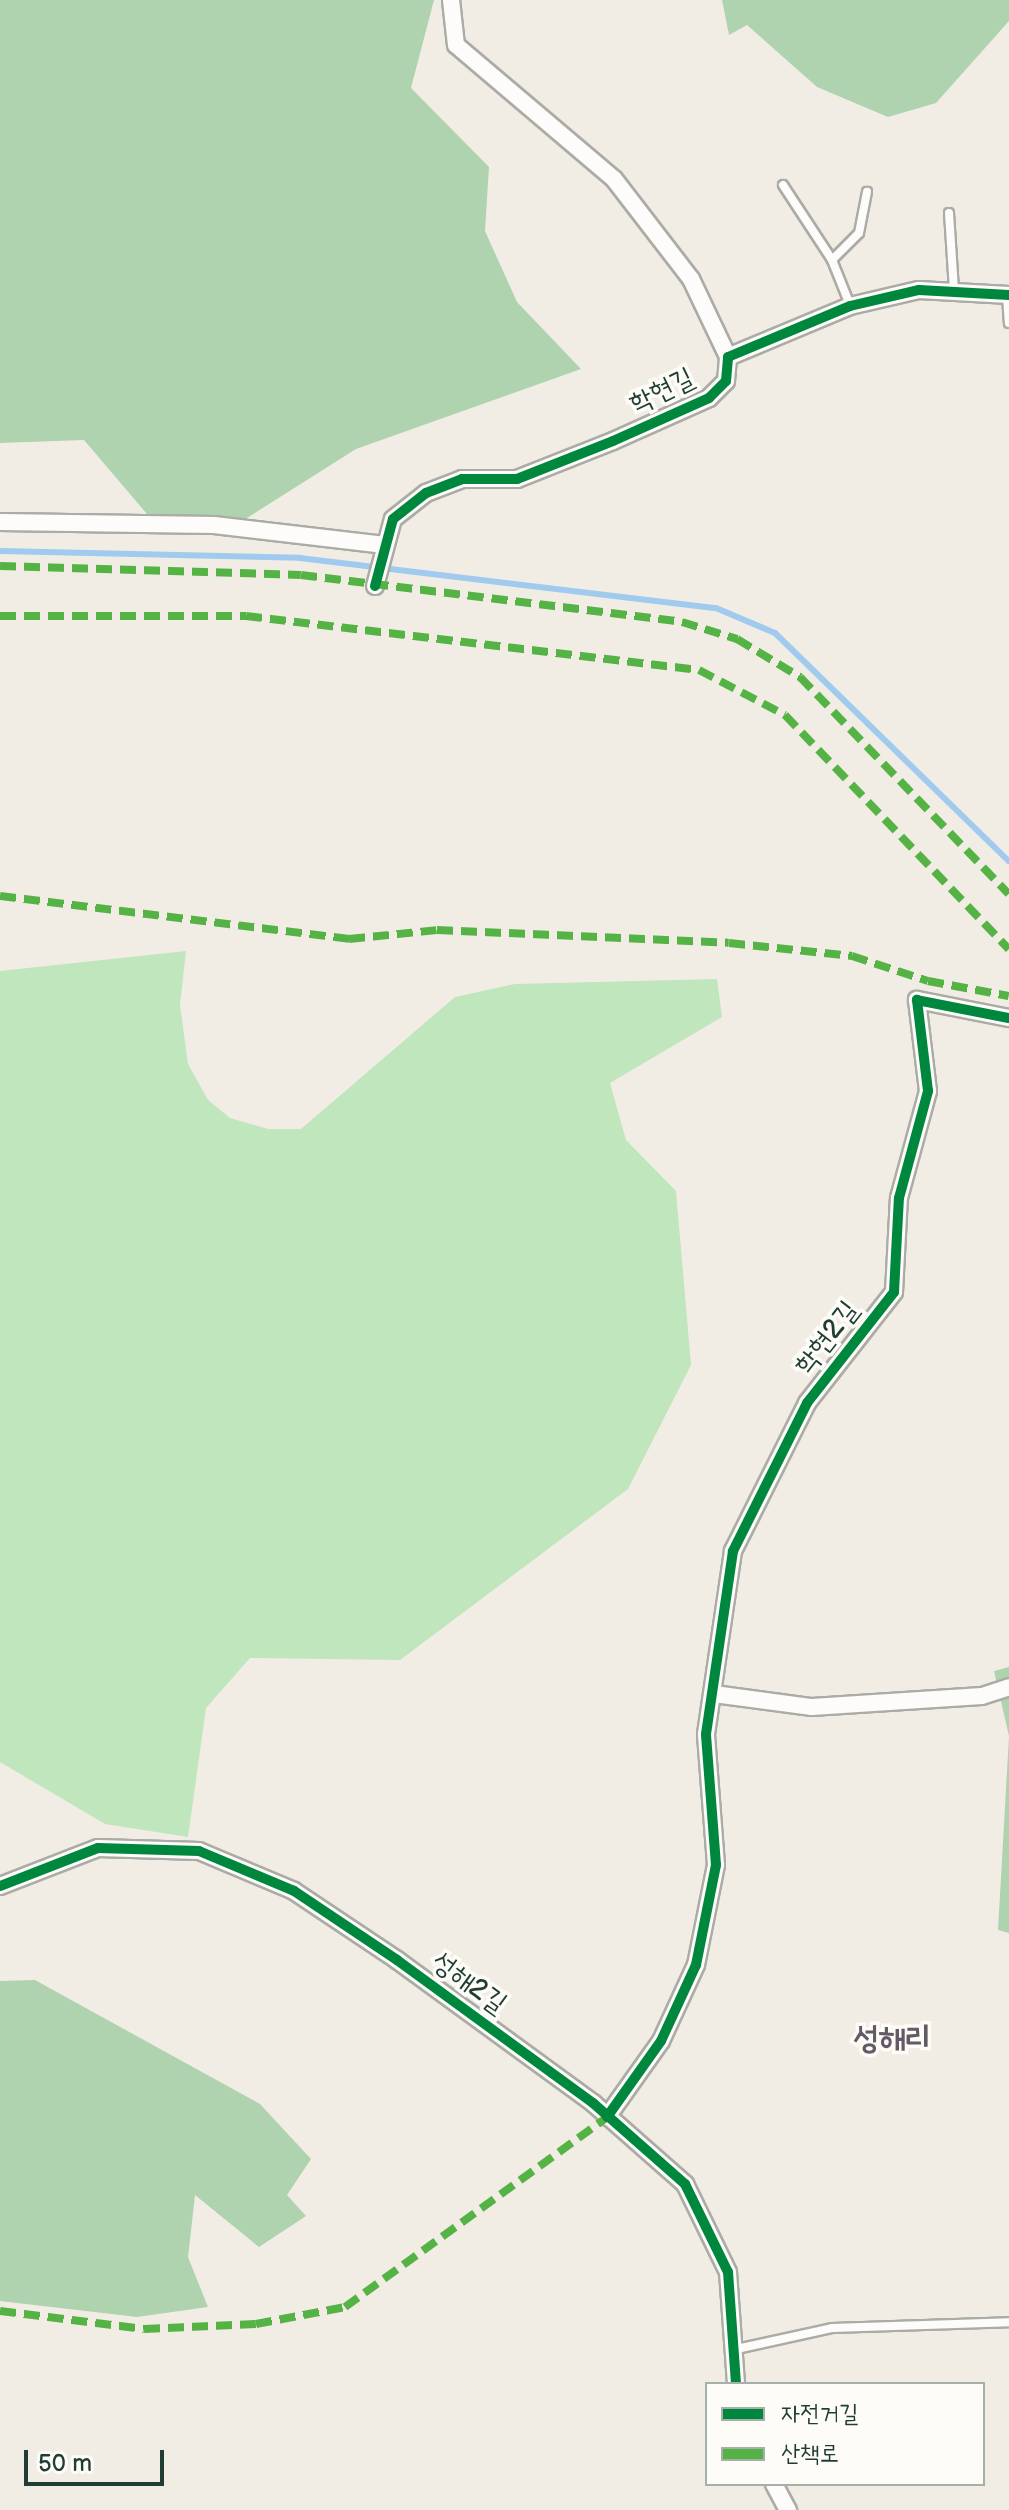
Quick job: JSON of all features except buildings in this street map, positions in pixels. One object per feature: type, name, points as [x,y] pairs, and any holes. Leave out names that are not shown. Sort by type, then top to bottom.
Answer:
[{"type":"street","name":"학현길","points":[[375,586],[393,519],[426,493],[462,479],[517,479],[709,398],[726,381],[728,357],[691,279],[614,179],[456,45],[451,0]]},
{"type":"street","name":"학현길","points":[[728,357],[894,291],[954,290],[1008,296]]},
{"type":"street","points":[[0,522],[214,525],[385,545]]},
{"type":"street","name":"학현2길","points":[[607,2117],[661,2041],[696,1965],[716,1865],[706,1734],[733,1551],[807,1403],[894,1292],[899,1198],[928,1091],[917,1000],[1009,1018]]},
{"type":"street","points":[[714,1694],[812,1707],[982,1696],[1009,1687]]},
{"type":"street","name":"성해2길","points":[[0,1886],[98,1848],[199,1851],[248,1867],[397,1960],[607,2117],[685,2184],[709,2227],[728,2272],[728,2351],[736,2382]]},
{"type":"street","points":[[775,2486],[788,2510]]},
{"type":"lane","points":[[783,185],[832,260],[850,306]]},
{"type":"lane","points":[[832,260],[859,233],[867,192]]},
{"type":"lane","points":[[949,213],[954,290]]},
{"type":"lane","name":"학현길","points":[[1008,296],[1009,323]]},
{"type":"lane","points":[[728,2351],[832,2328],[1009,2322]]},
{"type":"green space","points":[[0,0],[434,0],[411,88],[489,167],[485,231],[517,302],[581,369],[356,449],[239,523],[147,514],[84,440],[0,443]]},
{"type":"green space","points":[[722,0],[1009,0],[1009,21],[936,103],[888,117],[817,87],[747,25],[729,35]]},
{"type":"green space","points":[[186,951],[180,1005],[188,1064],[208,1100],[230,1118],[268,1129],[301,1129],[455,997],[515,984],[717,979],[722,1017],[610,1083],[626,1140],[676,1191],[691,1365],[628,1489],[400,1660],[250,1658],[206,1708],[188,1837],[105,1824],[0,1762],[0,971]]},
{"type":"green space","points":[[1009,1667],[1009,1736],[994,1671]]},
{"type":"green space","points":[[1009,1736],[1009,1933],[998,1930]]},
{"type":"green space","points":[[35,1980],[260,2104],[311,2159],[287,2195],[306,2216],[259,2247],[195,2195],[188,2257],[208,2307],[137,2317],[0,2301],[0,1981]]},
{"type":"waterway","points":[[0,551],[300,558],[716,608],[775,633],[1009,861]]},
{"type":"marked path","points":[[0,566],[301,575],[682,622],[737,639],[800,677],[1009,894]]},
{"type":"marked path","points":[[0,616],[246,616],[699,670],[785,715],[1009,949]]},
{"type":"marked path","points":[[0,896],[349,939],[437,930],[729,943],[852,956],[928,981],[1009,996]]},
{"type":"marked path","points":[[0,2311],[144,2329],[256,2324],[345,2307],[607,2117]]},
{"type":"cycle path","points":[[375,586],[393,519],[426,493],[462,479],[517,479],[613,441],[709,398],[726,381],[728,357],[850,306],[919,290],[1009,295]]},
{"type":"cycle path","points":[[607,2117],[661,2041],[696,1965],[716,1865],[706,1734],[733,1551],[807,1403],[894,1292],[899,1198],[928,1091],[917,1000],[1009,1018]]},
{"type":"cycle path","points":[[0,1886],[98,1848],[199,1851],[294,1891],[397,1960],[593,2103],[685,2184],[728,2272],[736,2382]]},
{"type":"district","name":"성해리","points":[[892,2039]]}]
